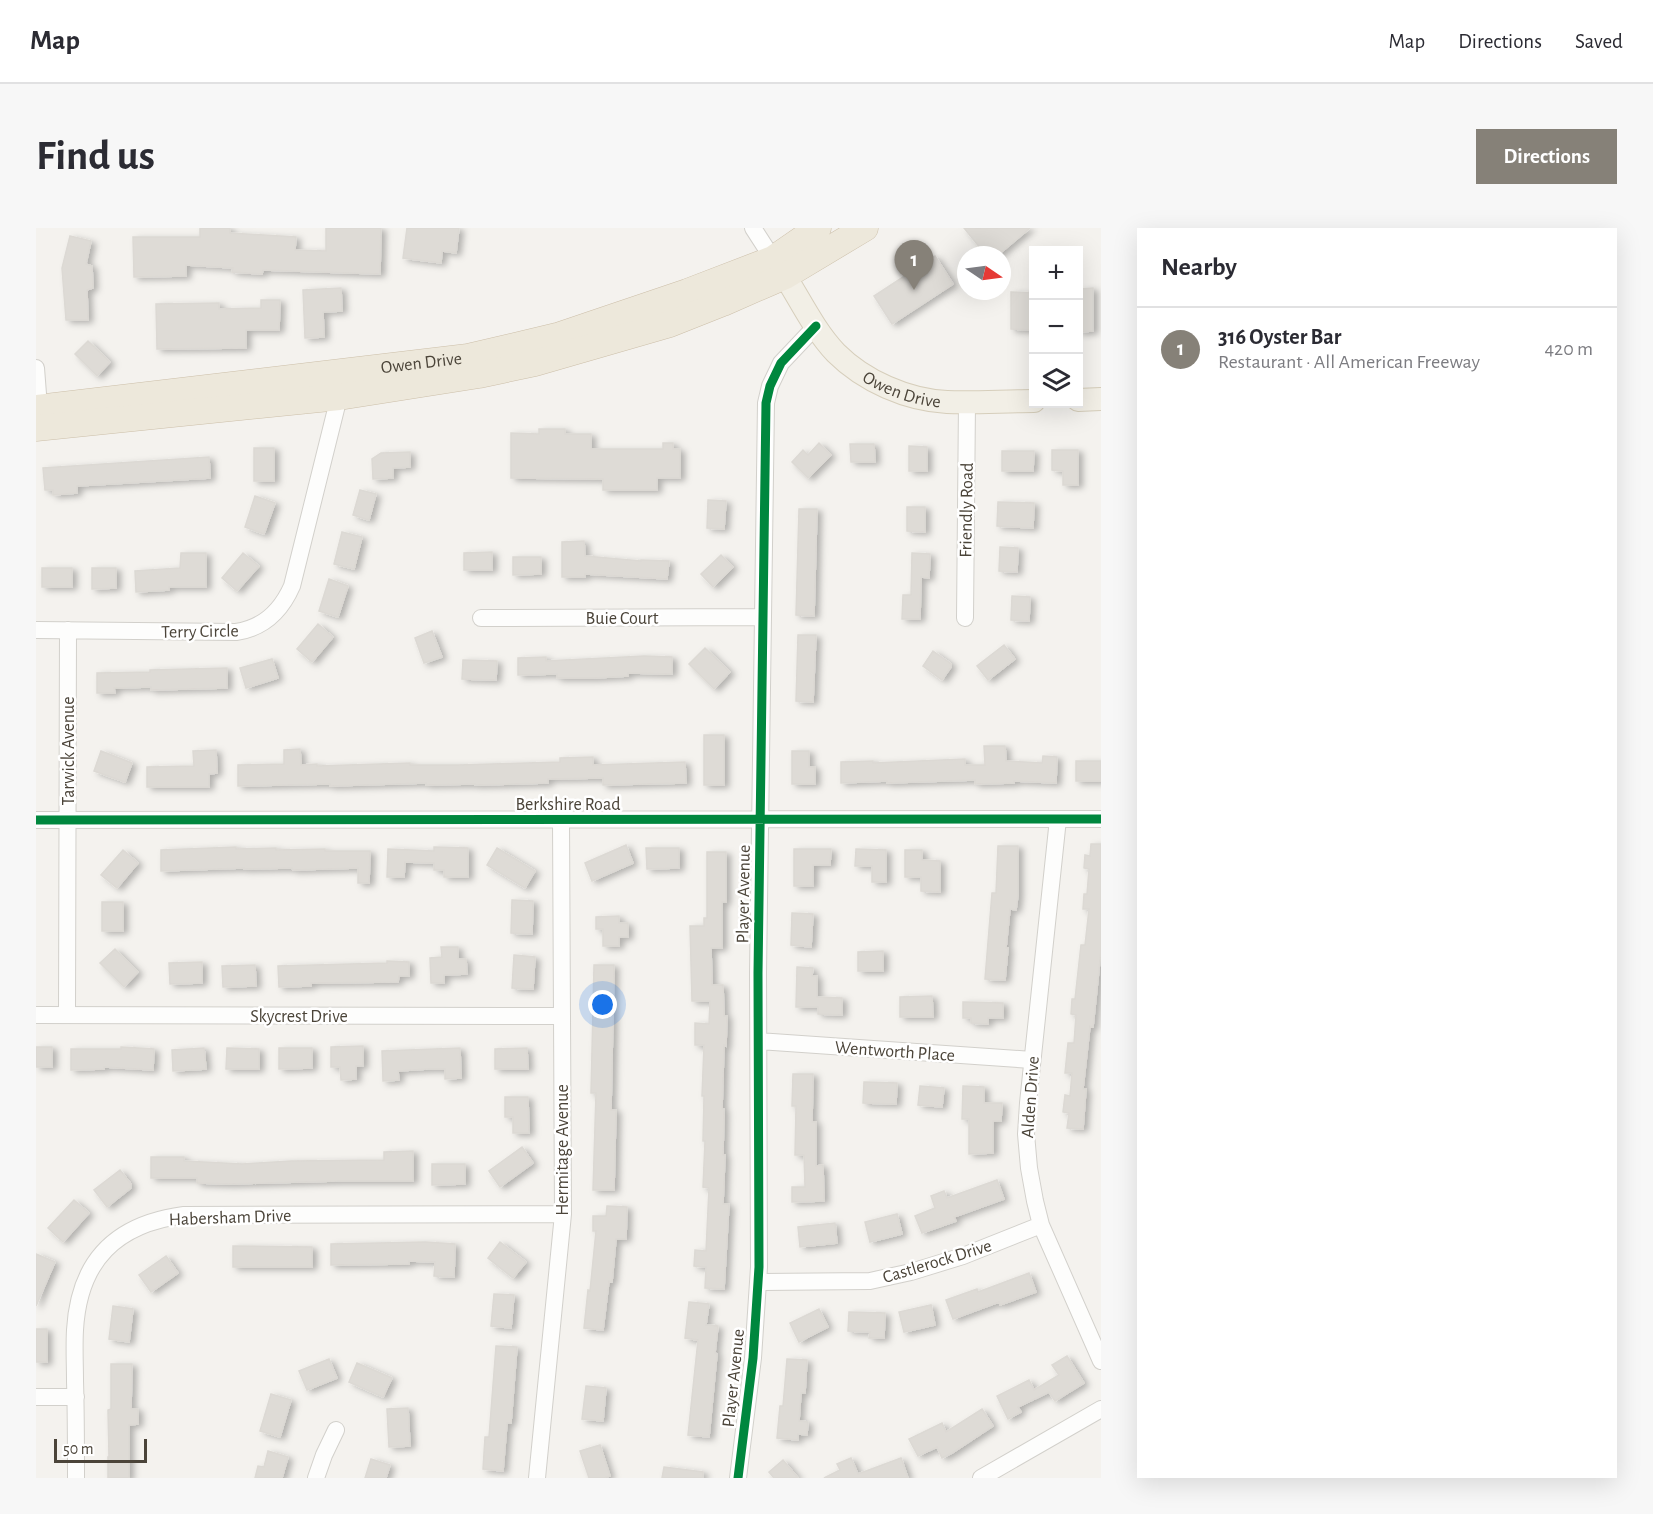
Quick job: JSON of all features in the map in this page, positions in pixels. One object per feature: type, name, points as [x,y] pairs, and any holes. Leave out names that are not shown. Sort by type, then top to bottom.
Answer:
[{"type":"highway","points":[[779,267],[818,228]]},
{"type":"highway","points":[[779,267],[865,228]]},
{"type":"highway","name":"Owen Drive","points":[[37,414],[339,397],[478,375],[535,363],[670,324],[779,267]]},
{"type":"highway","name":"Owen Drive","points":[[37,414],[468,357],[557,336],[687,292],[779,267]]},
{"type":"main road","name":"Owen Drive","points":[[779,267],[835,352],[881,385],[945,402],[1029,400]]},
{"type":"main road","points":[[1083,400],[1101,399]]},
{"type":"street","points":[[753,228],[779,267]]},
{"type":"street","name":"Player Avenue","points":[[738,1478],[753,1358],[758,1282],[760,820],[766,404],[770,386],[781,363],[816,326]]},
{"type":"street","points":[[36,368],[37,414]]},
{"type":"street","name":"Terry Circle","points":[[36,630],[236,632],[265,622],[276,613],[292,586],[339,397]]},
{"type":"street","name":"Friendly Road","points":[[965,618],[967,402]]},
{"type":"street","name":"Buie Court","points":[[481,618],[763,617]]},
{"type":"street","name":"Tarwick Avenue","points":[[67,1015],[68,630]]},
{"type":"street","name":"Alden Drive","points":[[1058,819],[1026,1134],[1029,1168],[1041,1226],[1101,1361]]},
{"type":"street","name":"Berkshire Road","points":[[36,820],[1101,819]]},
{"type":"street","name":"Hermitage Avenue","points":[[537,1478],[563,1214],[561,820]]},
{"type":"street","name":"Skycrest Drive","points":[[36,1015],[562,1016]]},
{"type":"street","name":"Wentworth Place","points":[[759,1041],[1032,1060]]},
{"type":"street","name":"Habersham Drive","points":[[76,1478],[76,1323],[81,1290],[96,1260],[121,1237],[151,1221],[184,1215],[563,1214]]},
{"type":"street","name":"Castlerock Drive","points":[[758,1282],[870,1281],[911,1272],[963,1256],[1041,1226]]},
{"type":"street","points":[[36,1397],[76,1397]]},
{"type":"street","points":[[981,1478],[1101,1409]]},
{"type":"street","points":[[316,1478],[336,1430]]},
{"type":"building","points":[[200,228],[230,228],[230,233],[296,237],[295,250],[326,251],[326,228],[381,228],[380,274],[263,270],[262,274],[232,272],[233,268],[186,265],[186,276],[134,277],[133,237],[200,237]]},
{"type":"building","points":[[407,228],[459,228],[456,253],[442,251],[441,263],[403,258]]},
{"type":"building","points":[[964,228],[1030,228],[1009,246],[979,246]]},
{"type":"building","points":[[70,236],[91,241],[86,264],[92,266],[93,288],[87,290],[88,320],[66,320],[62,268]]},
{"type":"building","points":[[935,256],[953,284],[892,324],[874,296]]},
{"type":"building","points":[[341,288],[342,311],[323,312],[324,337],[305,338],[303,290]]},
{"type":"building","points":[[1093,288],[1093,331],[1083,332],[1083,289]]},
{"type":"building","points":[[1011,292],[1029,293],[1029,330],[1011,329]]},
{"type":"building","points":[[261,300],[280,300],[279,330],[246,330],[246,348],[157,349],[156,304],[219,303],[219,309],[261,308]]},
{"type":"building","points":[[88,341],[110,362],[97,376],[75,354]]},
{"type":"building","points":[[539,429],[565,429],[565,434],[591,434],[591,449],[663,449],[663,443],[673,443],[673,449],[680,449],[680,478],[657,478],[657,490],[603,490],[603,479],[511,478],[511,433],[539,434]]},
{"type":"building","points":[[819,443],[831,455],[808,478],[792,462],[803,450],[808,455]]},
{"type":"building","points":[[850,444],[874,444],[875,462],[851,462]]},
{"type":"building","points":[[909,446],[927,447],[927,471],[909,471]]},
{"type":"building","points":[[254,448],[274,448],[274,481],[254,481]]},
{"type":"building","points":[[1052,450],[1078,450],[1078,485],[1063,485],[1063,471],[1052,470]]},
{"type":"building","points":[[1002,451],[1034,451],[1033,471],[1002,471]]},
{"type":"building","points":[[410,452],[410,467],[393,468],[393,478],[373,479],[372,459],[381,453]]},
{"type":"building","points":[[209,457],[210,478],[77,486],[77,493],[53,495],[53,490],[45,490],[43,468]]},
{"type":"building","points":[[360,490],[376,494],[369,520],[353,515]]},
{"type":"building","points":[[255,496],[275,503],[264,534],[245,527]]},
{"type":"building","points":[[708,500],[726,501],[724,529],[707,528]]},
{"type":"building","points":[[998,502],[1034,503],[1033,528],[997,526]]},
{"type":"building","points":[[907,507],[925,507],[925,532],[907,531]]},
{"type":"building","points":[[799,509],[817,509],[814,616],[796,615]]},
{"type":"building","points":[[342,532],[362,537],[354,569],[334,564]]},
{"type":"building","points":[[584,541],[585,556],[669,561],[667,579],[585,574],[585,577],[562,577],[562,542]]},
{"type":"building","points":[[1000,547],[1018,548],[1017,572],[999,571]]},
{"type":"building","points":[[492,552],[492,570],[464,570],[464,553]]},
{"type":"building","points":[[181,553],[206,553],[206,587],[169,587],[169,590],[136,592],[135,571],[180,568]]},
{"type":"building","points":[[243,553],[259,566],[237,591],[222,578]]},
{"type":"building","points":[[912,553],[930,554],[929,578],[921,577],[920,619],[902,619],[903,595],[911,595]]},
{"type":"building","points":[[721,555],[733,567],[713,587],[701,574]]},
{"type":"building","points":[[513,557],[541,557],[541,574],[513,575]]},
{"type":"building","points":[[42,568],[72,568],[72,587],[42,587]]},
{"type":"building","points":[[92,568],[116,568],[116,588],[92,589]]},
{"type":"building","points":[[329,579],[348,586],[338,617],[319,611]]},
{"type":"building","points":[[1012,596],[1030,597],[1029,621],[1011,620]]},
{"type":"building","points":[[318,624],[333,637],[312,662],[297,649]]},
{"type":"building","points":[[432,631],[442,657],[424,663],[415,638]]},
{"type":"building","points":[[798,635],[816,635],[813,702],[796,701]]},
{"type":"building","points":[[1004,645],[1015,659],[988,680],[977,666]]},
{"type":"building","points":[[705,648],[730,672],[714,689],[689,664]]},
{"type":"building","points":[[933,651],[951,664],[942,680],[923,666]]},
{"type":"building","points":[[644,656],[672,657],[672,674],[628,673],[628,676],[594,678],[557,678],[557,674],[518,675],[518,658],[546,657],[546,661]]},
{"type":"building","points":[[272,659],[278,678],[246,688],[240,668]]},
{"type":"building","points":[[463,660],[497,661],[496,680],[462,679]]},
{"type":"building","points":[[227,668],[227,688],[151,690],[151,687],[114,688],[115,693],[97,693],[97,673]]},
{"type":"building","points":[[704,735],[724,735],[724,785],[704,785]]},
{"type":"building","points":[[984,746],[1005,746],[1006,761],[1042,763],[1043,756],[1057,757],[1056,783],[1014,781],[1014,783],[975,784],[975,780],[841,783],[841,762],[965,759],[965,765],[985,765]]},
{"type":"building","points":[[300,749],[301,765],[317,764],[317,766],[560,762],[560,758],[593,757],[593,765],[685,762],[686,783],[603,785],[603,778],[548,779],[548,783],[475,785],[426,785],[426,783],[238,786],[238,765],[284,764],[284,750]]},
{"type":"building","points":[[216,750],[217,773],[209,774],[209,787],[147,787],[147,767],[194,766],[193,751]]},
{"type":"building","points":[[101,751],[132,763],[125,782],[94,771]]},
{"type":"building","points":[[792,751],[809,751],[809,767],[815,767],[815,784],[792,784]]},
{"type":"building","points":[[1076,761],[1101,761],[1101,781],[1076,781]]},
{"type":"building","points":[[1091,844],[1101,844],[1101,950],[1093,1027],[1090,1026],[1083,1089],[1086,1089],[1083,1129],[1067,1128],[1069,1113],[1063,1112],[1065,1095],[1070,1096],[1072,1073],[1065,1073],[1068,1043],[1074,1043],[1076,1015],[1071,1014],[1072,999],[1075,999],[1081,945],[1085,945],[1089,909],[1083,909],[1089,869],[1084,868],[1085,855],[1090,856]]},
{"type":"building","points":[[626,845],[633,863],[592,881],[585,863]]},
{"type":"building","points":[[998,846],[1018,846],[1018,895],[1016,910],[1010,909],[1005,980],[985,979],[992,893],[996,893]]},
{"type":"building","points":[[236,847],[236,849],[370,851],[369,883],[358,883],[358,868],[161,871],[161,850]]},
{"type":"building","points":[[434,847],[468,848],[468,877],[444,877],[444,870],[434,870],[434,863],[405,862],[404,877],[387,877],[388,849],[434,851]]},
{"type":"building","points":[[497,848],[535,871],[525,888],[487,865]]},
{"type":"building","points":[[646,848],[679,848],[679,868],[647,869]]},
{"type":"building","points":[[794,849],[831,849],[830,865],[813,865],[813,886],[794,886]]},
{"type":"building","points":[[856,849],[886,850],[886,882],[872,882],[872,866],[855,866]]},
{"type":"building","points":[[123,850],[138,863],[117,888],[101,875]]},
{"type":"building","points":[[905,850],[922,850],[922,860],[940,861],[940,892],[921,891],[921,877],[905,877]]},
{"type":"building","points":[[707,852],[726,852],[726,902],[722,902],[722,948],[711,948],[712,985],[723,985],[724,1016],[727,1016],[722,1109],[724,1109],[723,1155],[725,1155],[723,1204],[729,1204],[724,1289],[705,1288],[706,1267],[694,1266],[695,1250],[706,1251],[709,1188],[703,1187],[704,1045],[695,1045],[695,1023],[709,1024],[710,1001],[692,1001],[690,926],[704,926],[704,918],[707,918]]},
{"type":"building","points":[[512,900],[533,901],[532,934],[511,933]]},
{"type":"building","points":[[102,902],[123,902],[123,931],[102,931]]},
{"type":"building","points":[[792,913],[813,914],[811,947],[791,945]]},
{"type":"building","points":[[619,916],[619,923],[628,923],[628,937],[619,937],[619,946],[603,946],[603,929],[596,929],[596,917]]},
{"type":"building","points":[[441,947],[458,947],[458,959],[466,959],[467,974],[444,975],[444,983],[431,983],[430,958],[442,957]]},
{"type":"building","points":[[115,949],[138,972],[124,987],[100,963]]},
{"type":"building","points":[[883,951],[883,971],[858,971],[858,952]]},
{"type":"building","points":[[514,955],[535,957],[533,989],[512,988]]},
{"type":"building","points":[[387,961],[409,962],[409,976],[399,976],[398,982],[311,983],[311,986],[279,987],[278,966],[387,963]]},
{"type":"building","points":[[202,962],[202,983],[170,984],[169,963]]},
{"type":"building","points":[[255,965],[256,986],[223,987],[222,966]]},
{"type":"building","points":[[594,965],[614,965],[611,1110],[616,1110],[614,1190],[593,1190],[596,1093],[591,1093]]},
{"type":"building","points":[[797,967],[813,968],[812,976],[817,976],[817,997],[842,998],[842,1015],[818,1014],[818,1007],[796,1007]]},
{"type":"building","points":[[932,996],[933,1017],[900,1017],[900,997]]},
{"type":"building","points":[[963,1002],[1003,1003],[1003,1018],[988,1018],[988,1024],[971,1023],[971,1018],[963,1018]]},
{"type":"building","points":[[363,1046],[363,1066],[356,1066],[356,1079],[341,1080],[340,1067],[331,1067],[331,1047]]},
{"type":"building","points":[[36,1047],[52,1047],[52,1067],[36,1067]]},
{"type":"building","points":[[121,1047],[154,1049],[153,1070],[104,1067],[104,1069],[71,1070],[71,1049],[121,1049]]},
{"type":"building","points":[[204,1048],[206,1069],[173,1071],[172,1050]]},
{"type":"building","points":[[227,1048],[259,1049],[259,1069],[226,1069]]},
{"type":"building","points":[[279,1048],[312,1048],[312,1068],[279,1069]]},
{"type":"building","points":[[460,1048],[461,1078],[445,1079],[445,1069],[428,1069],[398,1071],[399,1080],[383,1081],[382,1051]]},
{"type":"building","points":[[527,1048],[528,1069],[495,1069],[495,1049]]},
{"type":"building","points":[[793,1074],[813,1074],[812,1122],[816,1122],[816,1166],[823,1165],[824,1201],[792,1202],[792,1187],[805,1187],[804,1155],[795,1155],[796,1106],[792,1106]]},
{"type":"building","points":[[864,1082],[897,1083],[896,1104],[863,1103]]},
{"type":"building","points":[[920,1086],[944,1088],[942,1107],[918,1105]]},
{"type":"building","points":[[963,1086],[984,1087],[984,1103],[1002,1103],[1001,1121],[993,1121],[993,1153],[969,1154],[969,1119],[962,1119]]},
{"type":"building","points":[[505,1097],[528,1097],[529,1133],[513,1133],[513,1117],[505,1117]]},
{"type":"building","points":[[522,1147],[533,1163],[500,1187],[489,1171]]},
{"type":"building","points":[[413,1151],[413,1181],[230,1184],[197,1183],[197,1178],[151,1178],[151,1157],[184,1157],[184,1161],[242,1164],[384,1160],[384,1152]]},
{"type":"building","points":[[432,1164],[465,1164],[465,1184],[432,1185]]},
{"type":"building","points":[[120,1170],[131,1184],[131,1188],[107,1207],[94,1190]]},
{"type":"building","points":[[997,1180],[1004,1199],[954,1217],[956,1221],[922,1233],[915,1216],[935,1208],[931,1196],[944,1191],[947,1198]]},
{"type":"building","points":[[74,1200],[89,1213],[63,1242],[48,1228]]},
{"type":"building","points":[[607,1206],[627,1207],[626,1239],[616,1239],[612,1282],[609,1281],[603,1330],[584,1328],[596,1231],[593,1231],[593,1216],[606,1216]]},
{"type":"building","points":[[897,1214],[902,1234],[870,1242],[865,1222]]},
{"type":"building","points":[[835,1223],[837,1243],[800,1247],[798,1227]]},
{"type":"building","points":[[425,1242],[455,1244],[454,1277],[434,1276],[435,1262],[331,1265],[331,1244]]},
{"type":"building","points":[[500,1242],[526,1262],[513,1278],[488,1258]]},
{"type":"building","points":[[233,1246],[312,1247],[312,1267],[233,1267]]},
{"type":"building","points":[[36,1254],[55,1262],[36,1306]]},
{"type":"building","points":[[166,1256],[178,1273],[151,1292],[139,1275]]},
{"type":"building","points":[[1029,1273],[1036,1292],[1000,1305],[999,1302],[953,1319],[946,1300],[977,1289],[978,1292]]},
{"type":"building","points":[[494,1294],[514,1295],[511,1328],[491,1326]]},
{"type":"building","points":[[689,1302],[709,1304],[706,1325],[718,1326],[709,1437],[688,1435],[698,1340],[685,1338]]},
{"type":"building","points":[[931,1305],[935,1325],[904,1332],[899,1312]]},
{"type":"building","points":[[113,1306],[133,1309],[129,1342],[109,1339]]},
{"type":"building","points":[[819,1309],[828,1327],[799,1342],[790,1323]]},
{"type":"building","points":[[849,1312],[885,1313],[884,1338],[869,1338],[870,1332],[848,1331]]},
{"type":"building","points":[[36,1329],[47,1329],[47,1362],[36,1362]]},
{"type":"building","points":[[496,1346],[517,1347],[511,1423],[507,1423],[503,1471],[483,1469],[485,1437],[489,1437]]},
{"type":"building","points":[[1067,1356],[1084,1383],[1055,1401],[1049,1392],[1018,1407],[1021,1412],[1008,1419],[997,1396],[1029,1380],[1034,1390],[1059,1375],[1052,1365]]},
{"type":"building","points":[[329,1359],[337,1378],[307,1390],[299,1371]]},
{"type":"building","points":[[787,1359],[807,1360],[805,1393],[801,1393],[799,1421],[808,1422],[807,1435],[798,1434],[798,1440],[777,1438],[780,1406],[783,1406]]},
{"type":"building","points":[[357,1363],[392,1378],[383,1397],[349,1382]]},
{"type":"building","points":[[111,1364],[132,1364],[131,1409],[138,1409],[138,1424],[129,1425],[129,1478],[108,1478]]},
{"type":"building","points":[[586,1386],[606,1388],[603,1421],[582,1419]]},
{"type":"building","points":[[271,1394],[291,1400],[280,1437],[260,1431]]},
{"type":"building","points":[[408,1408],[410,1446],[389,1447],[387,1409]]},
{"type":"building","points":[[982,1409],[993,1426],[942,1458],[937,1447],[918,1456],[909,1439],[942,1423],[946,1432]]},
{"type":"building","points":[[600,1445],[610,1476],[589,1478],[580,1451]]},
{"type":"building","points":[[268,1451],[288,1457],[282,1478],[255,1478],[258,1466],[264,1467]]},
{"type":"building","points":[[851,1458],[858,1474],[901,1458],[908,1478],[824,1478],[840,1470],[837,1464]]},
{"type":"building","points":[[371,1459],[390,1465],[386,1478],[365,1478]]},
{"type":"building","points":[[783,1460],[798,1478],[774,1478],[769,1472]]},
{"type":"building","points":[[664,1467],[703,1472],[703,1478],[662,1478]]},
{"type":"cycle path","points":[[738,1478],[753,1358],[759,1267],[758,973],[766,403],[770,386],[781,363],[816,326]]},
{"type":"cycle path","points":[[36,820],[1101,819]]},
{"type":"place","name":"316 Oyster Bar","points":[[914,290]]}]
